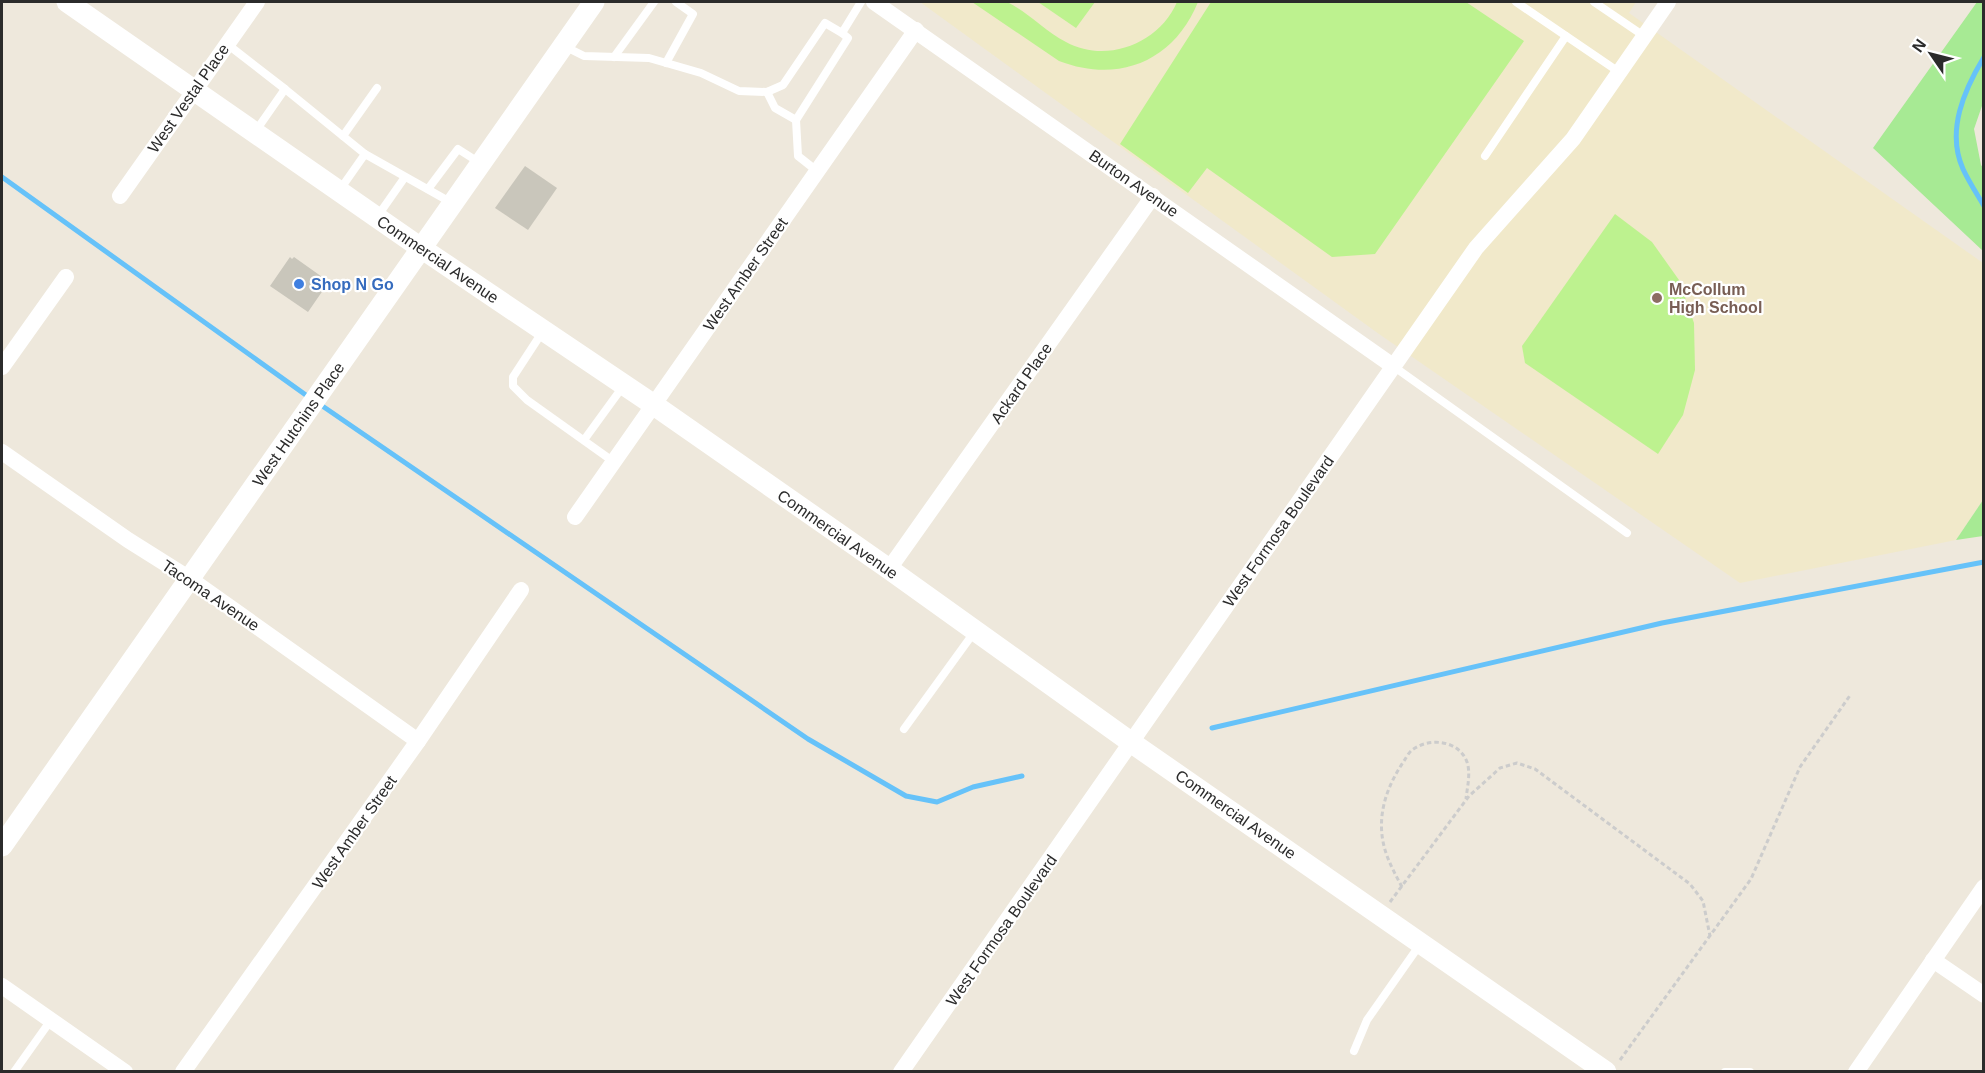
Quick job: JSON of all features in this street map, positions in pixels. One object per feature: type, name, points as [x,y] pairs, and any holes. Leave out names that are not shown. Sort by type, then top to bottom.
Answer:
[{"type":"street","name":"Commercial Avenue","points":[[67,2],[339,192],[654,405],[1132,743],[1421,942],[1613,1067]]},
{"type":"street","name":"West Vestal Place","points":[[120,196],[257,2]]},
{"type":"street","name":"West Hutchins Place","points":[[2,846],[594,2]]},
{"type":"street","name":"Burton Avenue","points":[[874,2],[1393,366]]},
{"type":"street","name":"West Formosa Boulevard","points":[[901,1071],[1476,248],[1573,139],[1668,2]]},
{"type":"street","name":"West Amber Street","points":[[575,517],[915,30]]},
{"type":"street","name":"Ackard Place","points":[[889,569],[1153,196]]},
{"type":"street","points":[[2,366],[66,277]]},
{"type":"street","name":"Tacoma Avenue","points":[[2,452],[128,540],[190,579],[418,741]]},
{"type":"street","name":"West Amber Street","points":[[183,1071],[418,741],[522,590]]},
{"type":"street","points":[[1856,1071],[1983,887]]},
{"type":"street","points":[[1933,960],[1983,995]]},
{"type":"street","points":[[2,986],[125,1071]]},
{"type":"lane","points":[[614,57],[654,2]]},
{"type":"lane","points":[[666,63],[693,14],[676,2]]},
{"type":"lane","points":[[842,33],[861,2]]},
{"type":"lane","points":[[1516,2],[1619,72]]},
{"type":"lane","points":[[1594,2],[1644,36]]},
{"type":"lane","points":[[563,45],[584,56],[649,58],[701,73],[740,91],[767,92],[783,85],[825,23],[848,38],[796,120],[798,156],[817,171]]},
{"type":"lane","points":[[1485,156],[1566,36]]},
{"type":"lane","points":[[227,44],[365,154],[452,204]]},
{"type":"lane","points":[[343,136],[377,88]]},
{"type":"lane","points":[[254,132],[285,89]]},
{"type":"lane","points":[[767,92],[775,108],[796,120]]},
{"type":"lane","points":[[428,189],[458,149],[480,163]]},
{"type":"lane","points":[[339,192],[365,154]]},
{"type":"lane","points":[[377,218],[405,177]]},
{"type":"lane","points":[[543,331],[513,377],[513,386],[527,400],[614,462]]},
{"type":"lane","points":[[1393,366],[1627,533]]},
{"type":"lane","points":[[584,440],[624,385]]},
{"type":"lane","points":[[904,729],[975,630]]},
{"type":"lane","points":[[1354,1051],[1367,1020],[1421,942]]},
{"type":"lane","points":[[14,1071],[51,1020]]},
{"type":"lane","points":[[1725,1071],[1750,1071]]},
{"type":"path","points":[[1613,1067],[1751,879],[1800,767],[1851,694]]},
{"type":"path","points":[[1401,886],[1387,858],[1382,835],[1382,812],[1395,774],[1412,750],[1430,743],[1447,742],[1460,751],[1467,762],[1466,800]]},
{"type":"path","points":[[1381,914],[1466,800],[1500,768],[1517,763],[1535,769],[1690,884],[1703,902],[1710,936]]},
{"type":"shaded area","name":"McCollum High School","points":[[920,2],[1636,2],[1629,13],[1983,263],[1983,500],[1956,540],[1740,583],[1379,334]]},
{"type":"green space","points":[[972,2],[1009,3],[1066,42],[1098,51],[1130,46],[1145,39],[1169,17],[1177,2],[1198,2],[1188,22],[1175,39],[1159,53],[1123,68],[1103,70],[1059,61]]},
{"type":"green space","points":[[1038,2],[1095,2],[1076,28]]},
{"type":"green space","points":[[1211,2],[1466,2],[1524,41],[1375,254],[1332,257],[1207,168],[1188,193],[1120,144]]},
{"type":"green space","points":[[1977,2],[1983,2],[1983,103],[1974,129],[1983,168],[1983,251],[1873,148]]},
{"type":"green space","points":[[1615,214],[1652,242],[1679,280],[1694,323],[1695,370],[1683,415],[1658,454],[1525,363],[1522,346]]},
{"type":"green space","points":[[1983,500],[1983,536],[1956,540]]},
{"type":"building","points":[[525,166],[557,188],[528,230],[495,208]]},
{"type":"building","name":"Shop N Go","points":[[290,257],[292,259],[294,257],[328,283],[308,312],[270,286]]},
{"type":"waterway","points":[[1984,57],[1964,97],[1956,140],[1963,169],[1984,206]]},
{"type":"waterway","points":[[2,177],[310,398]]},
{"type":"waterway","points":[[318,403],[808,739],[906,796],[937,802],[973,787],[1022,776]]},
{"type":"waterway","points":[[1212,728],[1662,623],[1984,562]]},
{"type":"place","name":"Shop N Go","points":[[299,284]]},
{"type":"place","name":"McCollum High School","points":[[1657,298]]}]
